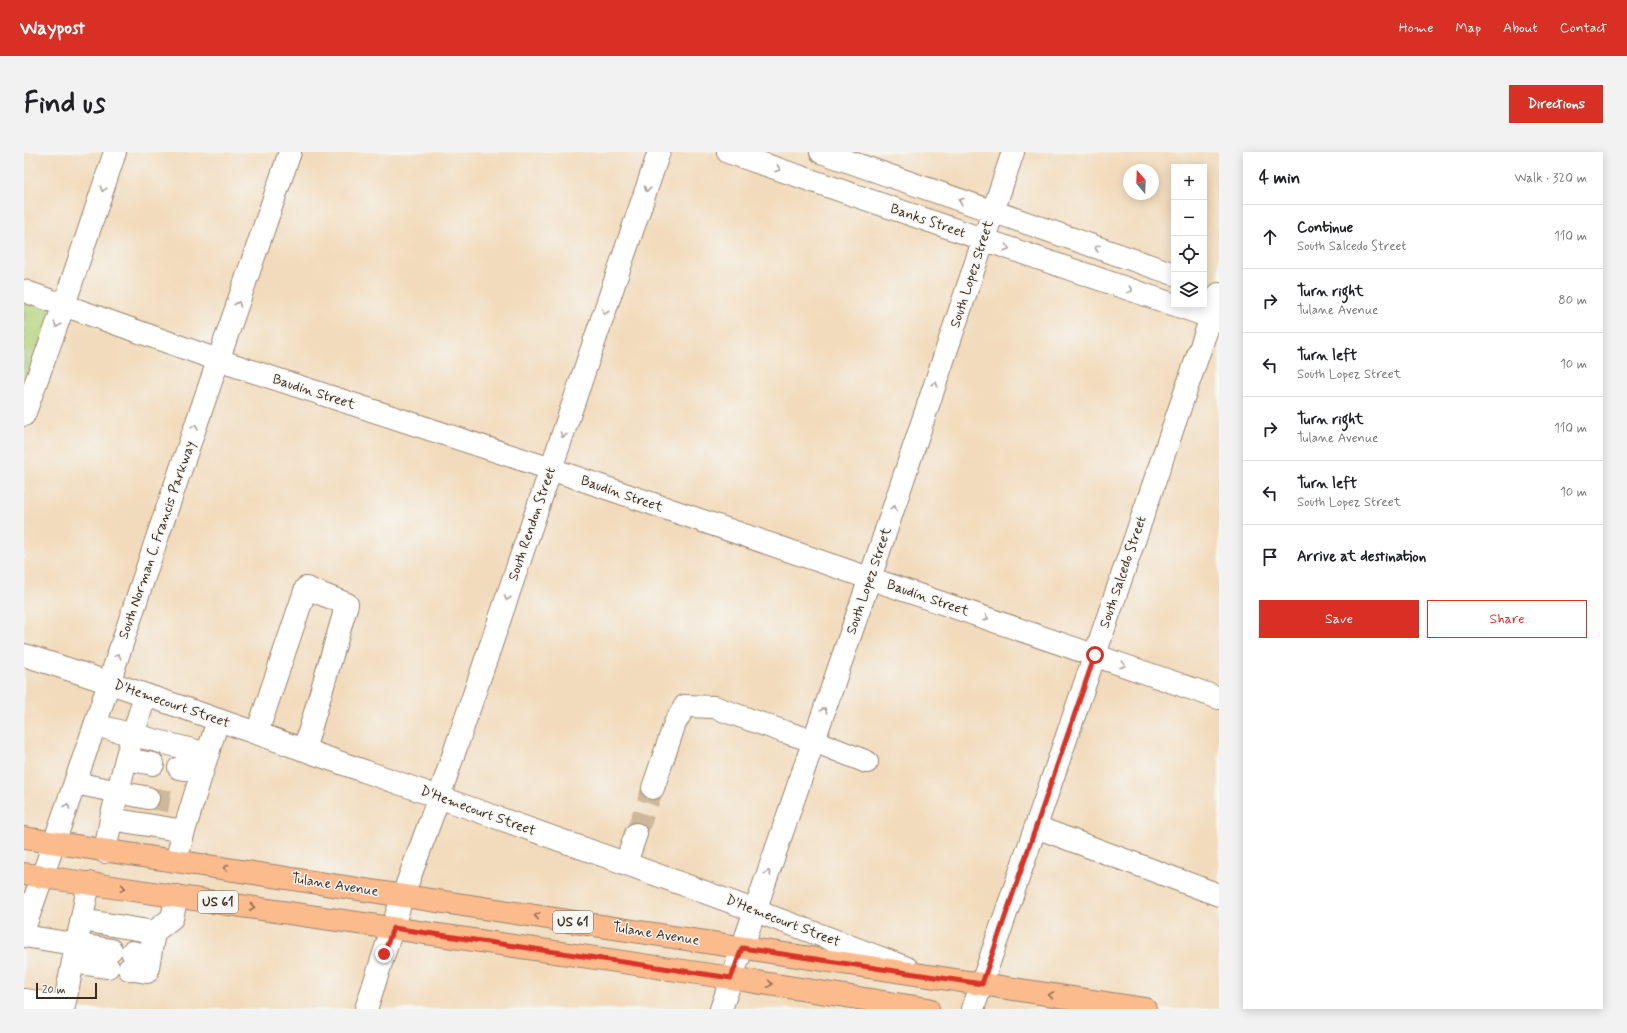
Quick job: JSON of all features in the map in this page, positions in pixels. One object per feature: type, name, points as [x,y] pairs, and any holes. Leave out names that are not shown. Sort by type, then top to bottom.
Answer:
[{"type":"main road","name":"Tulane Avenue","points":[[24,838],[105,852],[176,861],[1145,1009]]},
{"type":"main road","name":"US 61","points":[[34,875],[731,978],[928,1009]]},
{"type":"street","points":[[24,415],[64,306],[115,152]]},
{"type":"street","name":"South Norman C. Francis Parkway","points":[[24,929],[34,875],[54,842],[75,783],[290,152]]},
{"type":"street","name":"South Rendon Street","points":[[403,896],[439,797],[659,152]]},
{"type":"street","name":"Banks Street","points":[[728,152],[1215,319]]},
{"type":"street","points":[[821,152],[1171,273]]},
{"type":"street","name":"South Lopez Street","points":[[721,1009],[870,578],[1013,152]]},
{"type":"street","points":[[1207,285],[1219,289]]},
{"type":"street","name":"Baudin Street","points":[[24,292],[218,360],[551,469],[1219,698]]},
{"type":"street","name":"South Salcedo Street","points":[[973,1009],[1095,655],[1215,319],[1219,294]]},
{"type":"street","points":[[257,733],[306,588],[348,604],[304,750]]},
{"type":"street","name":"D'Hemecourt Street","points":[[24,655],[110,682],[626,863],[755,909],[929,976]]},
{"type":"street","points":[[105,852],[111,819],[126,759],[145,695]]},
{"type":"street","points":[[653,788],[675,723],[685,706],[714,707],[785,732],[814,740],[867,762]]},
{"type":"street","points":[[176,861],[184,831],[183,804],[205,763],[218,720]]},
{"type":"street","points":[[95,725],[133,734],[205,763]]},
{"type":"street","points":[[126,759],[153,764]]},
{"type":"street","points":[[179,768],[205,763]]},
{"type":"street","points":[[75,783],[148,798]]},
{"type":"street","points":[[111,819],[184,831]]},
{"type":"street","points":[[1036,827],[1219,895]]},
{"type":"street","points":[[626,863],[636,834]]},
{"type":"street","points":[[24,1000],[64,1006],[89,883]]},
{"type":"street","points":[[24,936],[75,953],[126,959],[154,932],[172,918],[177,896]]},
{"type":"street","points":[[366,1009],[403,896]]},
{"type":"street","points":[[82,920],[154,932]]},
{"type":"green space","points":[[24,291],[64,305],[24,415]]},
{"type":"tunnel","points":[[636,834],[653,788]]},
{"type":"tunnel","points":[[148,798],[173,802]]},
{"type":"route","points":[[384,954],[393,928],[731,978],[742,948],[982,984],[1095,655]]}]
